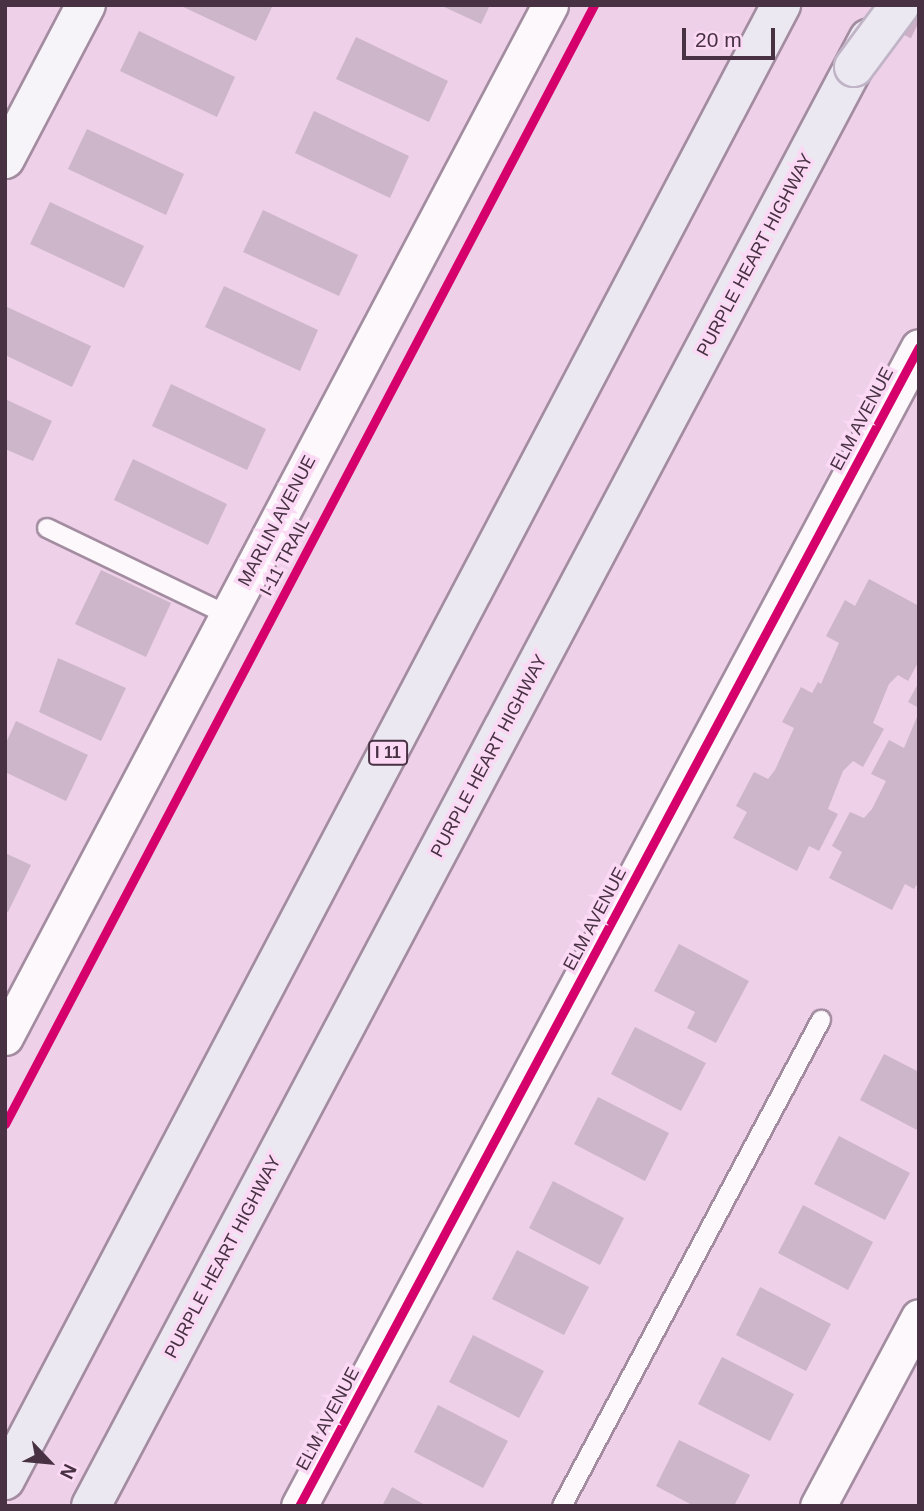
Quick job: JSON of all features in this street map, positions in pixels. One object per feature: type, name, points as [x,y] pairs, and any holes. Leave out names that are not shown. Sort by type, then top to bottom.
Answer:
[{"type":"highway","name":"PURPLE HEART HIGHWAY","points":[[92,1506],[855,67],[885,5]]},
{"type":"highway","points":[[855,67],[900,5]]},
{"type":"highway","name":"I 11","points":[[5,1480],[776,12]]},
{"type":"main road","points":[[5,159],[86,5]]},
{"type":"street","name":"MARLIN AVENUE","points":[[5,1037],[550,5]]},
{"type":"street","name":"ELM AVENUE","points":[[299,1506],[919,346]]},
{"type":"street","points":[[818,1506],[919,1317]]},
{"type":"lane","points":[[47,528],[228,615]]},
{"type":"lane","points":[[562,1506],[821,1020]]},
{"type":"building","points":[[179,5],[273,5],[256,41]]},
{"type":"building","points":[[440,5],[490,5],[481,24]]},
{"type":"building","points":[[139,31],[235,77],[217,117],[120,71]]},
{"type":"building","points":[[356,37],[448,81],[429,122],[336,79]]},
{"type":"building","points":[[314,111],[409,156],[390,198],[295,153]]},
{"type":"building","points":[[87,129],[184,174],[166,215],[68,169]]},
{"type":"building","points":[[50,202],[144,246],[124,288],[30,244]]},
{"type":"building","points":[[263,210],[358,255],[339,296],[243,252]]},
{"type":"building","points":[[224,286],[318,330],[300,371],[205,327]]},
{"type":"building","points":[[5,306],[91,346],[72,387],[5,355]]},
{"type":"building","points":[[171,384],[266,429],[247,470],[152,426]]},
{"type":"building","points":[[5,399],[52,421],[33,461],[5,449]]},
{"type":"building","points":[[133,459],[227,504],[208,545],[114,500]]},
{"type":"building","points":[[101,570],[171,603],[146,657],[75,624]]},
{"type":"building","points":[[869,579],[919,606],[919,661],[908,681],[898,675],[889,684],[873,723],[884,729],[863,767],[853,761],[843,771],[828,809],[838,814],[819,851],[809,846],[797,871],[733,838],[747,812],[736,806],[754,772],[768,779],[775,770],[794,728],[782,722],[801,687],[812,693],[818,682],[821,684],[839,643],[826,636],[845,600],[855,606]]},
{"type":"building","points":[[58,658],[126,688],[101,741],[39,712]]},
{"type":"building","points":[[919,682],[919,708],[908,702]]},
{"type":"building","points":[[919,712],[919,881],[914,889],[905,884],[892,910],[829,878],[842,852],[832,846],[850,812],[864,818],[872,809],[886,781],[871,774],[889,740],[904,748]]},
{"type":"building","points":[[16,721],[88,755],[66,801],[5,772],[5,745]]},
{"type":"building","points":[[5,853],[31,865],[8,912],[5,911]]},
{"type":"building","points":[[679,944],[749,981],[716,1043],[687,1028],[695,1012],[654,991]]},
{"type":"building","points":[[635,1027],[706,1063],[681,1111],[611,1074]]},
{"type":"building","points":[[884,1054],[919,1072],[919,1131],[860,1100]]},
{"type":"building","points":[[598,1097],[669,1133],[645,1181],[574,1144]]},
{"type":"building","points":[[839,1136],[910,1173],[885,1220],[814,1184]]},
{"type":"building","points":[[553,1181],[624,1218],[600,1265],[529,1228]]},
{"type":"building","points":[[803,1205],[873,1242],[848,1290],[778,1253]]},
{"type":"building","points":[[517,1250],[589,1287],[564,1335],[492,1299]]},
{"type":"building","points":[[760,1287],[831,1324],[806,1371],[736,1335]]},
{"type":"building","points":[[473,1335],[544,1371],[519,1418],[449,1382]]},
{"type":"building","points":[[722,1357],[794,1394],[770,1441],[698,1404]]},
{"type":"building","points":[[438,1405],[508,1441],[483,1488],[414,1452]]},
{"type":"building","points":[[679,1440],[750,1475],[734,1506],[694,1506],[656,1486]]},
{"type":"building","points":[[392,1487],[427,1506],[382,1506]]},
{"type":"tunnel","points":[[886,5],[919,21]]},
{"type":"cycle path","name":"I-11 TRAIL","points":[[5,1124],[594,5]]},
{"type":"cycle path","points":[[299,1506],[919,347]]}]
